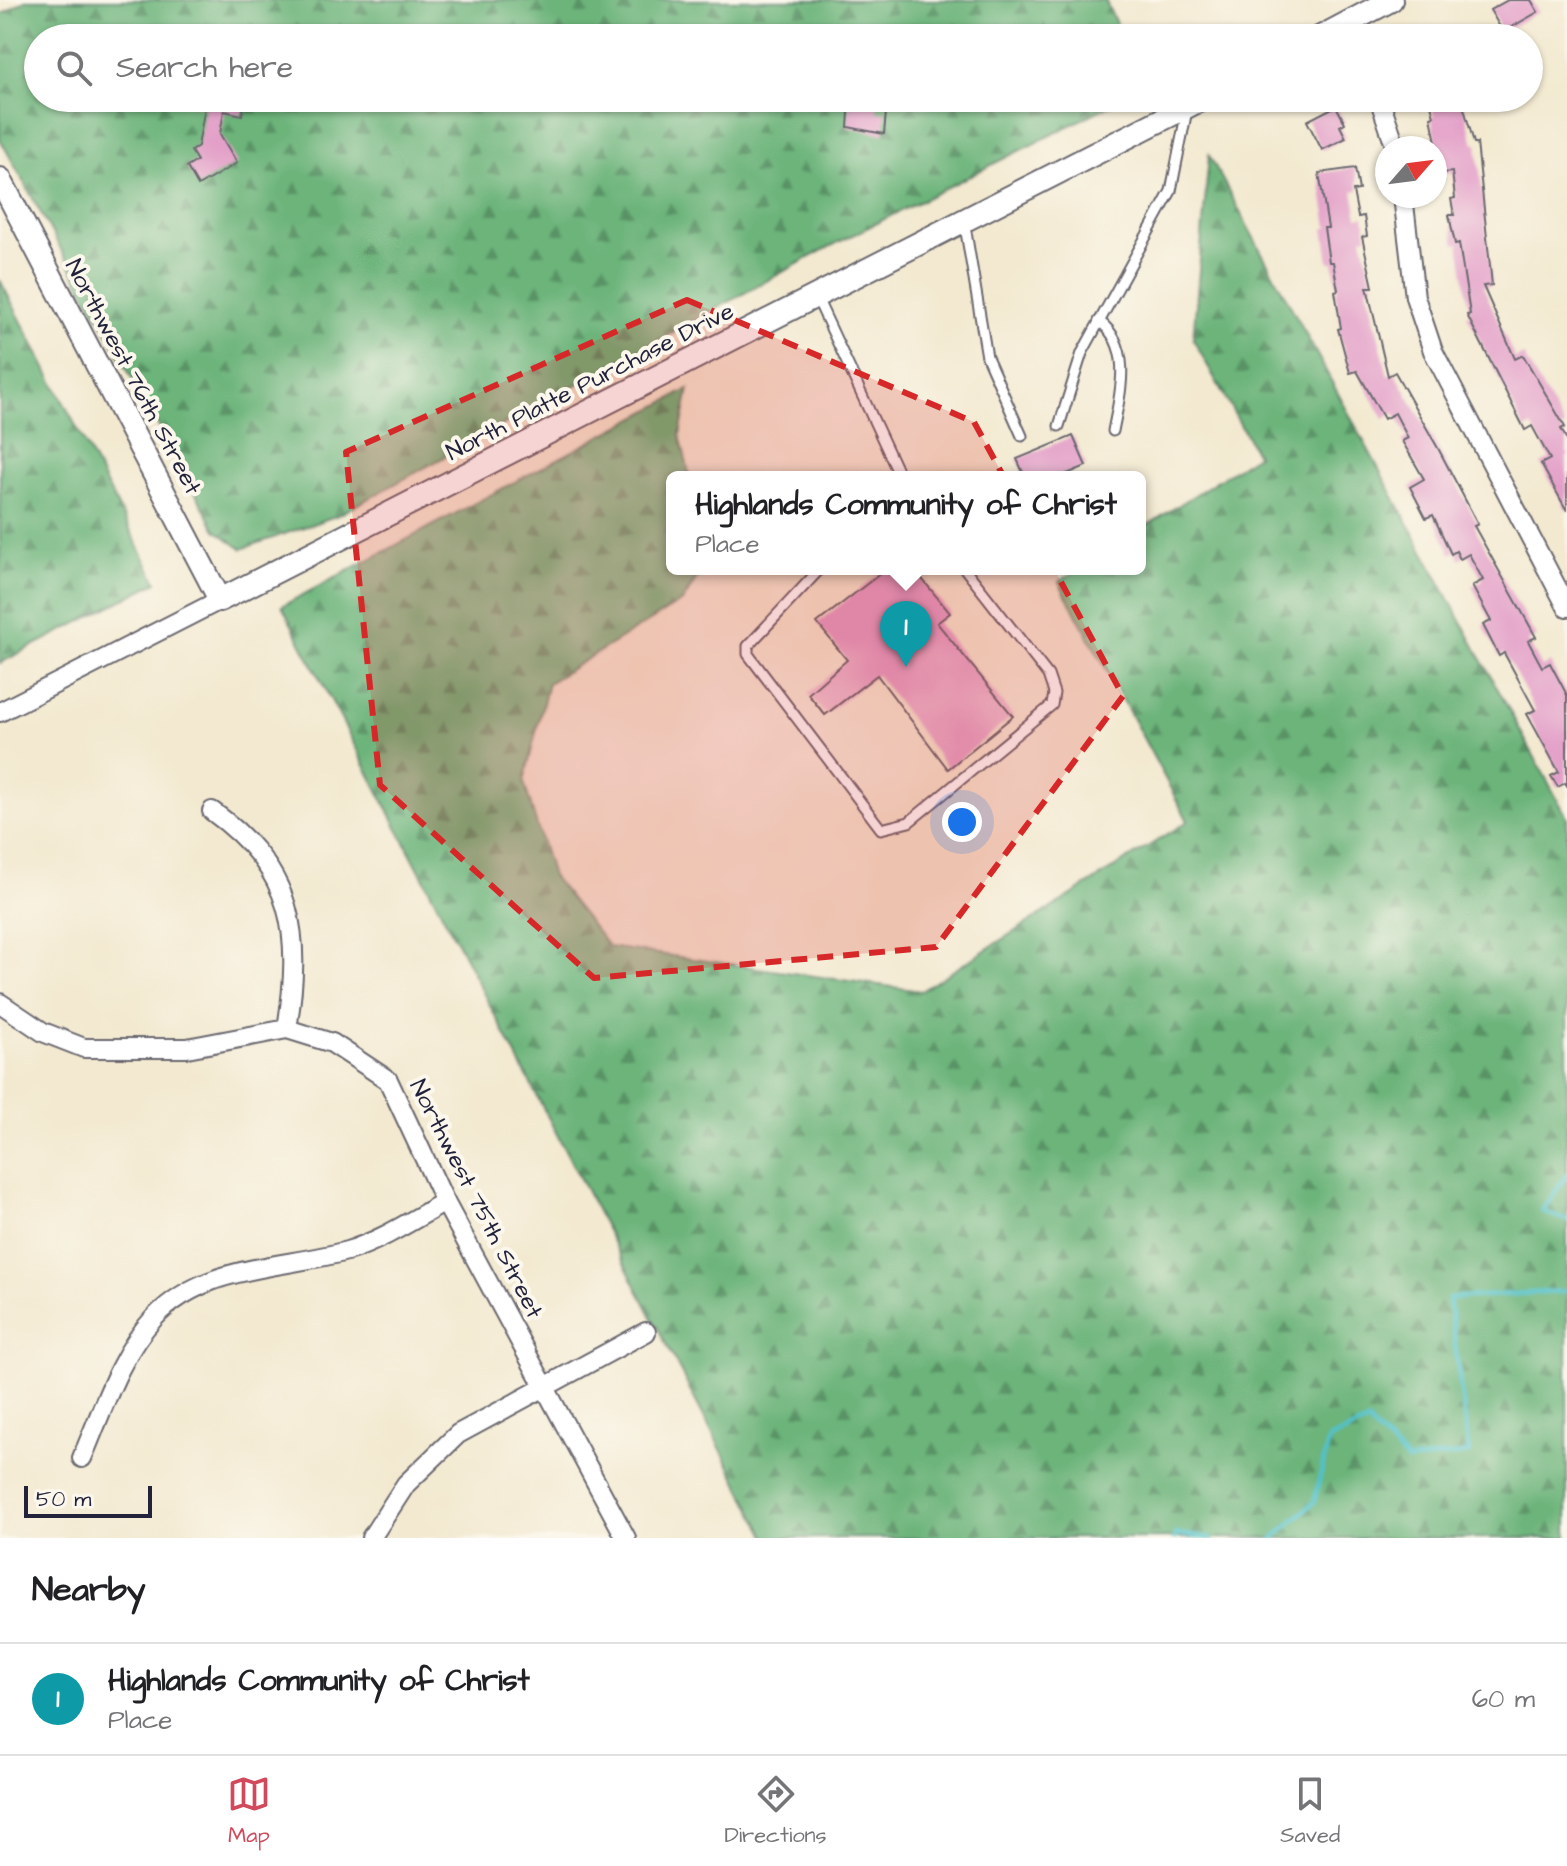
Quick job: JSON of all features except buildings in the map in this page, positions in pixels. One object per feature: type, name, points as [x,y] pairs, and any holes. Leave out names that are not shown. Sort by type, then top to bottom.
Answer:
[{"type":"street","points":[[1358,24],[1391,0]]},
{"type":"street","name":"North Platte Purchase Drive","points":[[0,712],[1176,112]]},
{"type":"street","points":[[1384,112],[1392,136]]},
{"type":"street","name":"Northwest 76th Street","points":[[0,179],[220,600]]},
{"type":"street","points":[[1404,208],[1415,297],[1433,351],[1567,607]]},
{"type":"street","points":[[212,811],[261,857],[285,895],[293,933],[294,987],[287,1029]]},
{"type":"street","name":"Northwest 75th Street","points":[[0,1003],[43,1032],[84,1048],[187,1048],[287,1029],[332,1043],[388,1080],[445,1202],[626,1538]]},
{"type":"street","points":[[82,1458],[124,1362],[140,1334],[168,1305],[217,1278],[349,1251],[445,1202]]},
{"type":"street","points":[[371,1538],[406,1484],[458,1434],[646,1332]]},
{"type":"lane","points":[[1059,426],[1082,353],[1171,191],[1193,112]]},
{"type":"lane","points":[[964,220],[987,357],[1022,436]]},
{"type":"lane","points":[[816,296],[897,471]]},
{"type":"lane","points":[[1099,321],[1110,329],[1122,357],[1113,431]]},
{"type":"lane","points":[[814,575],[748,646],[748,654],[881,829],[909,822],[1052,705],[1054,693],[1048,675],[970,575]]},
{"type":"highlighted area","points":[[687,300],[974,422],[1123,696],[936,947],[594,978],[380,785],[346,452]]},
{"type":"green space","points":[[27,0],[1105,0],[1116,24],[24,24],[24,112],[1096,112],[825,249],[338,515],[242,549],[216,530],[0,139],[0,15]]},
{"type":"green space","points":[[1209,155],[1567,817],[1567,1538],[767,1538],[282,606],[689,389],[680,435],[689,471],[666,471],[666,575],[699,575],[684,600],[548,683],[524,782],[552,876],[609,947],[921,991],[1188,821],[1059,582],[1070,575],[1146,575],[1146,526],[1257,455],[1193,339]]},
{"type":"green space","points":[[0,280],[157,582],[0,663]]},
{"type":"waterway","points":[[1567,1175],[1542,1211],[1567,1220]]},
{"type":"waterway","points":[[1274,1538],[1314,1502],[1329,1439],[1368,1422],[1408,1461],[1469,1453],[1449,1298],[1567,1291]]},
{"type":"waterway","points":[[1175,1538],[1176,1534],[1210,1538]]},
{"type":"place","name":"Highlands Community of Christ","points":[[906,667]]}]
